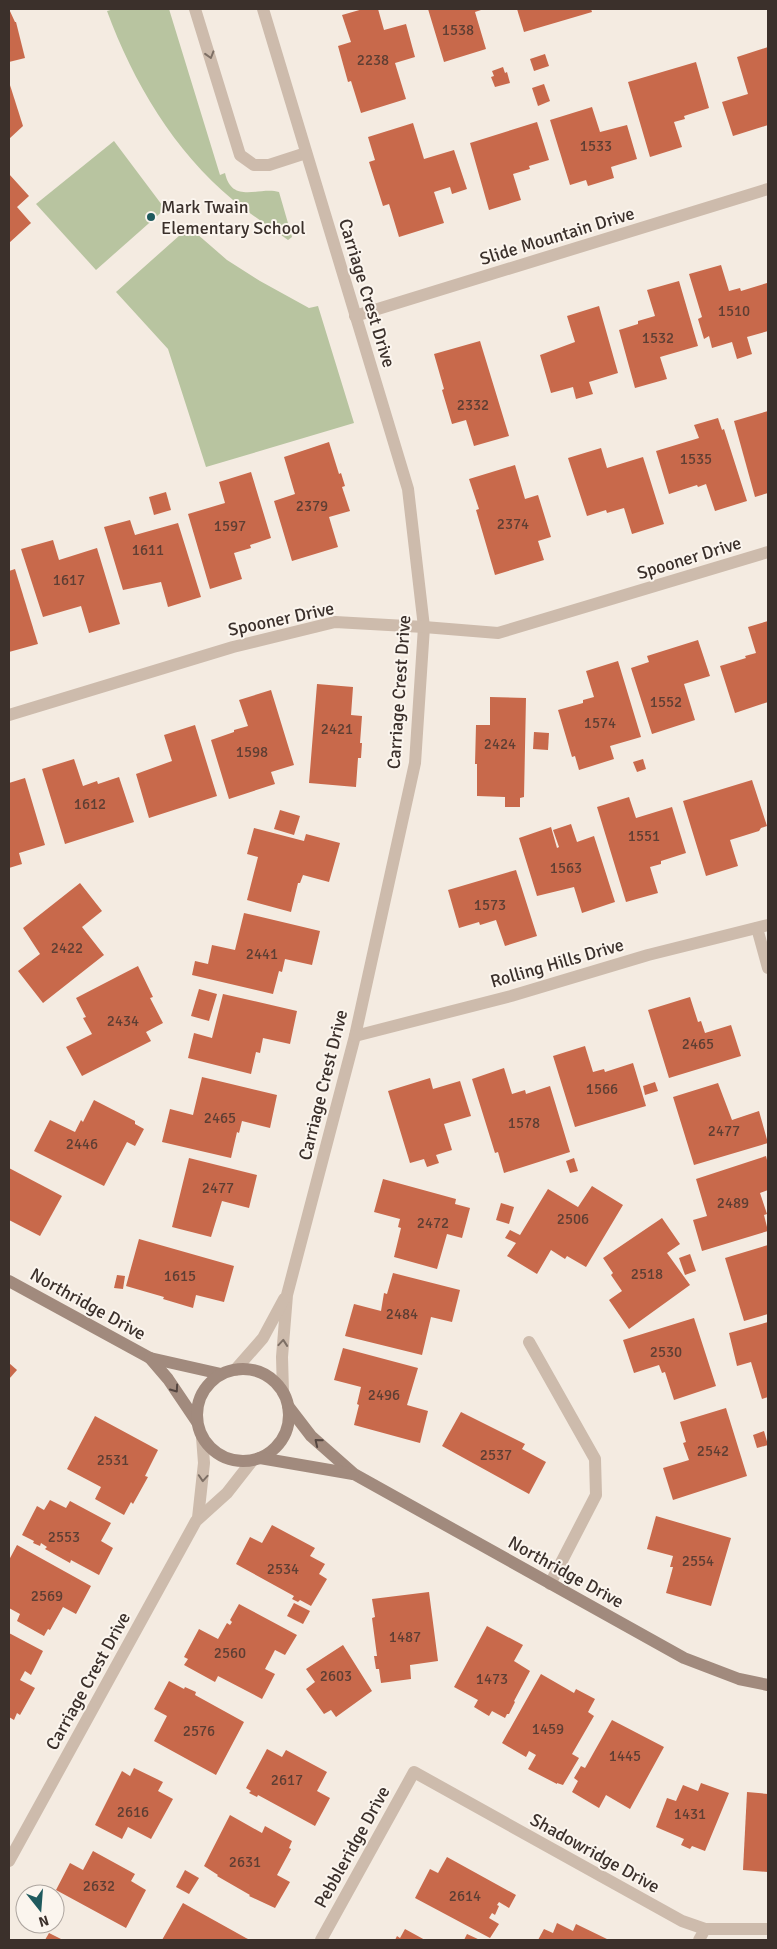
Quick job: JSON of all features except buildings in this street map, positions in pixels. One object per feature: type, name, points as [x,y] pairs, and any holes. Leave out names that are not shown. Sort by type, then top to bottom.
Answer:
[{"type":"street","points":[[195,9],[240,154],[254,165],[269,165],[306,153]]},
{"type":"street","name":"Carriage Crest Drive","points":[[263,9],[408,489],[424,627],[414,763],[355,1036],[287,1295],[282,1356],[283,1392]]},
{"type":"street","name":"Slide Mountain Drive","points":[[355,316],[768,189]]},
{"type":"street","name":"Spooner Drive","points":[[9,715],[233,646],[335,622],[498,633],[768,552]]},
{"type":"street","points":[[763,927],[768,968]]},
{"type":"street","name":"Rolling Hills Drive","points":[[355,1036],[511,996],[648,955],[763,927]]},
{"type":"street","name":"Northridge Drive","points":[[9,1281],[150,1358],[221,1374]]},
{"type":"street","name":"Carriage Crest Drive","points":[[235,1370],[263,1338],[287,1295]]},
{"type":"street","points":[[529,1342],[595,1459],[596,1494],[550,1584]]},
{"type":"street","name":"Northridge Drive","points":[[150,1358],[168,1379],[197,1422]]},
{"type":"street","points":[[246,1369],[257,1372],[272,1380],[283,1392],[288,1406],[289,1418],[286,1431],[280,1442],[271,1451],[256,1459],[228,1459],[218,1454],[208,1446],[202,1437],[197,1422],[197,1408],[202,1394],[210,1383],[221,1374],[235,1370],[246,1369]]},
{"type":"street","name":"Northridge Drive","points":[[288,1406],[311,1436],[354,1474],[684,1658],[739,1678],[768,1684]]},
{"type":"street","name":"Carriage Crest Drive","points":[[198,1518],[204,1463],[202,1437]]},
{"type":"street","name":"Carriage Crest Drive","points":[[9,1862],[198,1518],[227,1493],[256,1459]]},
{"type":"street","name":"Northridge Drive","points":[[256,1459],[329,1468],[354,1474]]},
{"type":"street","name":"Shadowridge Drive","points":[[414,1772],[674,1917],[702,1935],[768,1928]]},
{"type":"street","name":"Pebbleridge Drive","points":[[321,1940],[414,1772]]},
{"type":"green space","points":[[114,9],[169,9],[220,175],[225,173],[234,189],[240,191],[279,192],[292,237],[288,240],[233,200],[192,160],[174,137],[158,114],[129,64],[107,11]]},
{"type":"green space","points":[[114,141],[165,209],[96,270],[36,204]]},
{"type":"green space","points":[[189,227],[227,260],[260,281],[309,308],[318,306],[354,423],[206,467],[168,349],[116,292]]},
{"type":"place","name":"Mark Twain Elementary School","points":[[151,217]]}]
